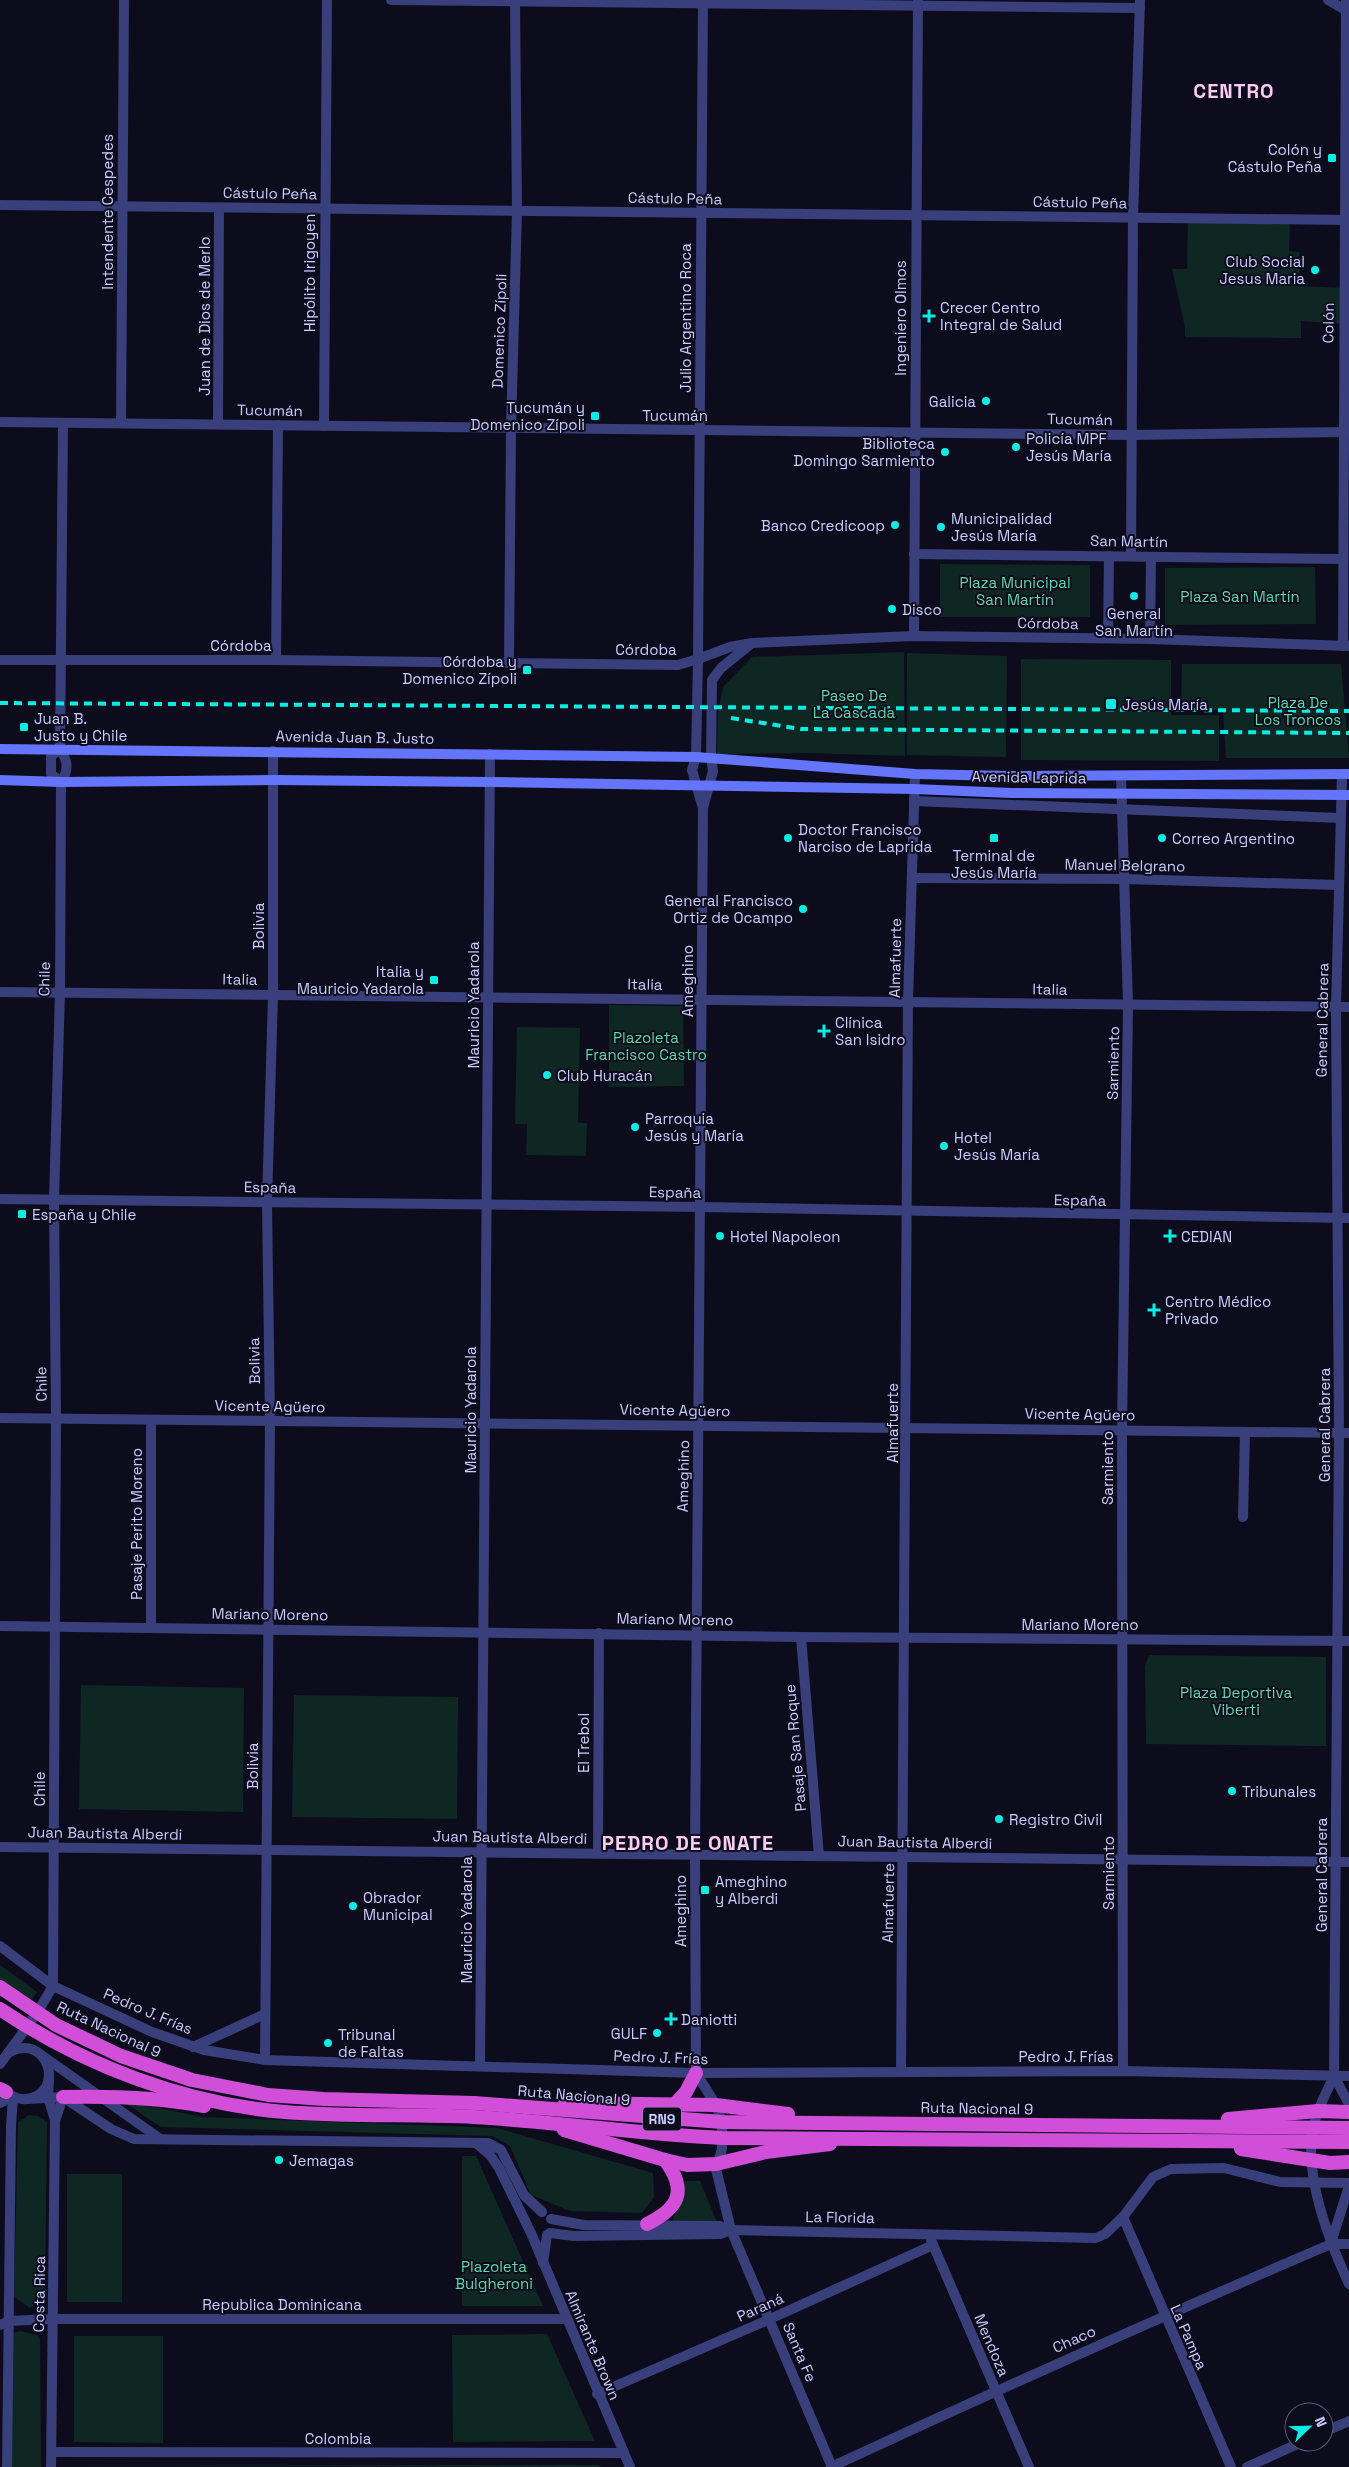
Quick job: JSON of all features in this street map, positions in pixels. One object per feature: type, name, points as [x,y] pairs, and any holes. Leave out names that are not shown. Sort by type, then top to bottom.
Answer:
[{"type":"highway","name":"Ruta Nacional 9","points":[[0,1987],[37,2013],[78,2036],[142,2065],[232,2089],[268,2095],[305,2098],[474,2102],[665,2135],[722,2138],[1349,2142]]},
{"type":"highway","name":"Ruta Nacional 9","points":[[0,2009],[26,2027],[122,2073],[167,2088],[250,2107],[319,2114],[420,2116],[535,2114],[722,2122],[1349,2128]]},
{"type":"highway","points":[[675,2104],[686,2092],[696,2073]]},
{"type":"highway","points":[[63,2097],[98,2095],[160,2099],[208,2107],[250,2107]]},
{"type":"highway","name":"RN9","points":[[535,2114],[570,2102],[716,2105],[828,2122]]},
{"type":"highway","points":[[1192,2126],[1230,2119],[1318,2111],[1349,2112]]},
{"type":"highway","name":"RN9","points":[[535,2114],[665,2160],[687,2164],[716,2164],[766,2152],[864,2138]]},
{"type":"highway","points":[[1196,2141],[1312,2161],[1330,2163],[1349,2162]]},
{"type":"highway","points":[[647,2224],[663,2216],[676,2202],[678,2185],[665,2160]]},
{"type":"main road","name":"Avenida Juan B. Justo","points":[[0,749],[711,757]]},
{"type":"main road","name":"Avenida Laprida","points":[[711,757],[915,774],[1121,776],[1345,774]]},
{"type":"main road","points":[[0,780],[61,782],[275,780],[709,786]]},
{"type":"main road","name":"Avenida Laprida","points":[[709,786],[914,789],[1010,793],[1345,795]]},
{"type":"street","name":"Intendente Cespedes","points":[[121,424],[124,0]]},
{"type":"street","name":"Hipólito Irigoyen","points":[[324,426],[324,209],[327,0]]},
{"type":"street","points":[[391,0],[1140,4],[1133,218],[1130,435],[1131,556]]},
{"type":"street","points":[[1328,0],[1347,8]]},
{"type":"street","name":"Domenico Zípoli","points":[[509,662],[511,429],[517,211],[515,1]]},
{"type":"street","name":"Julio Argentino Roca","points":[[696,756],[703,2]]},
{"type":"street","name":"Ingeniero Olmos","points":[[914,636],[918,3]]},
{"type":"street","name":"Colón","points":[[1346,646],[1343,559],[1346,432],[1347,8]]},
{"type":"street","name":"Cástulo Peña","points":[[0,205],[1347,220]]},
{"type":"street","name":"Juan de Dios de Merlo","points":[[218,424],[219,208]]},
{"type":"street","name":"Tucumán","points":[[0,422],[1130,435],[1346,432]]},
{"type":"street","points":[[61,661],[62,423]]},
{"type":"street","points":[[276,660],[278,425]]},
{"type":"street","name":"San Martín","points":[[914,554],[1343,559]]},
{"type":"street","points":[[1108,638],[1109,556]]},
{"type":"street","points":[[1150,639],[1151,557]]},
{"type":"street","name":"Córdoba","points":[[0,660],[276,660],[678,665],[698,660],[730,647],[752,644],[914,636],[1108,638],[1346,646]]},
{"type":"street","name":"Ameghino","points":[[696,2073],[696,1635],[703,808],[713,771],[711,757],[712,680],[721,668],[752,644]]},
{"type":"street","name":"Chile","points":[[53,1986],[56,1419],[54,1200],[60,992],[61,782],[66,774],[67,759],[60,749],[61,661]]},
{"type":"street","name":"Chile","points":[[60,749],[51,756],[51,774],[61,782]]},
{"type":"street","name":"Bolivia","points":[[265,2060],[270,1421],[267,1202],[273,995],[274,752]]},
{"type":"street","name":"Mauricio Yadarola","points":[[480,2066],[490,754]]},
{"type":"street","name":"Ameghino","points":[[696,756],[692,770],[703,808]]},
{"type":"street","name":"Almafuerte","points":[[901,2072],[907,1428],[908,1002],[915,774]]},
{"type":"street","name":"General Cabrera","points":[[1334,2076],[1338,1641],[1344,1433],[1336,1218],[1336,1007],[1340,818],[1345,795],[1345,774]]},
{"type":"street","name":"Sarmiento","points":[[1121,776],[1128,1005],[1122,1430],[1123,2071]]},
{"type":"street","points":[[914,801],[1340,818]]},
{"type":"street","name":"Manuel Belgrano","points":[[912,878],[1124,879],[1338,885]]},
{"type":"street","name":"Italia","points":[[0,992],[1349,1007]]},
{"type":"street","name":"España","points":[[0,1199],[700,1207],[1126,1216],[1349,1218]]},
{"type":"street","name":"Vicente Agüero","points":[[0,1418],[1344,1433]]},
{"type":"street","name":"Pasaje Perito Moreno","points":[[151,1420],[151,1628]]},
{"type":"street","points":[[1243,1517],[1245,1432]]},
{"type":"street","name":"Mariano Moreno","points":[[0,1626],[484,1631],[801,1637],[1349,1641]]},
{"type":"street","name":"El Trebol","points":[[598,1853],[599,1633]]},
{"type":"street","name":"Pasaje San Roque","points":[[801,1637],[819,1856]]},
{"type":"street","name":"Juan Bautista Alberdi","points":[[0,1847],[1349,1862]]},
{"type":"street","name":"Pedro J. Frías","points":[[0,1946],[53,1986],[152,2032],[193,2047],[265,2060],[696,2073],[1123,2071],[1349,2076]]},
{"type":"street","points":[[0,2064],[37,2013],[53,1986]]},
{"type":"street","points":[[193,2047],[265,2014]]},
{"type":"street","points":[[8,2053],[24,2048],[40,2054],[159,2138]]},
{"type":"street","name":"Costa Rica","points":[[40,2054],[47,2063],[48,2097],[55,2121],[51,2467]]},
{"type":"street","points":[[696,2073],[716,2105],[722,2122],[722,2148],[716,2164],[716,2177],[731,2230]]},
{"type":"street","points":[[1334,2076],[1349,2104]]},
{"type":"street","points":[[1334,2076],[1318,2111],[1313,2128],[1312,2161],[1331,2244],[1349,2284]]},
{"type":"street","points":[[28,2099],[41,2092],[49,2080]]},
{"type":"street","points":[[5,2093],[28,2099],[63,2097],[124,2136],[134,2139],[493,2144],[501,2150],[524,2194],[551,2219],[584,2225],[720,2226],[731,2230]]},
{"type":"street","name":"Costa Rica","points":[[5,2093],[11,2126],[4,2323],[3,2437],[7,2467]]},
{"type":"street","name":"Costa Rica","points":[[55,2121],[63,2097]]},
{"type":"street","name":"Almirante Brown","points":[[476,2143],[490,2155],[500,2168],[529,2230],[630,2467]]},
{"type":"street","name":"La Florida","points":[[548,2234],[574,2236],[720,2234],[731,2230],[1096,2238],[1106,2234],[1123,2217],[1153,2177],[1171,2169],[1224,2168],[1280,2182],[1349,2184]]},
{"type":"street","points":[[1331,2244],[1349,2184]]},
{"type":"street","points":[[542,2212],[531,2216],[529,2230],[539,2237],[548,2234]]},
{"type":"street","name":"La Pampa","points":[[1123,2217],[1164,2316],[1231,2467]]},
{"type":"street","points":[[543,2264],[548,2234],[553,2225],[551,2219]]},
{"type":"street","name":"Santa Fe","points":[[731,2230],[831,2467]]},
{"type":"street","name":"Mendoza","points":[[928,2234],[1029,2467]]},
{"type":"street","points":[[1331,2244],[1349,2244]]},
{"type":"street","name":"Chaco","points":[[831,2467],[995,2390],[1331,2244]]},
{"type":"street","name":"Paraná","points":[[598,2394],[933,2245]]},
{"type":"street","name":"Republica Dominicana","points":[[4,2323],[54,2319],[566,2319]]},
{"type":"street","points":[[1334,2428],[1349,2421]]},
{"type":"street","points":[[1247,2467],[1284,2450]]},
{"type":"street","name":"Colombia","points":[[52,2452],[624,2453]]},
{"type":"green space","points":[[1188,218],[1290,219],[1289,251],[1299,252],[1299,286],[1344,288],[1343,324],[1301,321],[1301,338],[1185,337],[1185,327],[1172,269],[1187,269]]},
{"type":"green space","name":"Plaza Municipal San Martín","points":[[940,564],[1090,565],[1090,617],[940,617]]},
{"type":"green space","name":"Plaza San Martín","points":[[1315,567],[1316,624],[1165,625],[1165,568]]},
{"type":"green space","name":"Paseo De La Cascada","points":[[904,652],[905,756],[808,753],[717,754],[718,712],[723,687],[752,657]]},
{"type":"green space","points":[[907,653],[1007,656],[1006,757],[907,755]]},
{"type":"green space","points":[[1021,659],[1171,660],[1171,715],[1219,715],[1219,761],[1021,760]]},
{"type":"green space","name":"Plaza De Los Troncos","points":[[1182,664],[1341,664],[1349,758],[1226,758],[1223,710],[1181,709]]},
{"type":"green space","name":"Plazoleta Francisco Castro","points":[[609,1005],[683,1006],[684,1086],[609,1087]]},
{"type":"green space","name":"Club Huracán","points":[[517,1027],[580,1028],[578,1123],[587,1123],[586,1156],[526,1155],[527,1124],[515,1124]]},
{"type":"green space","name":"Plaza Deportiva Viberti","points":[[1149,1655],[1326,1657],[1326,1746],[1146,1744],[1145,1666]]},
{"type":"green space","points":[[81,1685],[244,1688],[243,1812],[79,1809]]},
{"type":"green space","points":[[294,1695],[458,1697],[457,1819],[292,1817]]},
{"type":"green space","points":[[0,1965],[37,1992],[30,2002],[0,1980]]},
{"type":"green space","points":[[122,2101],[204,2117],[497,2128],[653,2173],[654,2197],[642,2213],[570,2211],[531,2195],[510,2146],[492,2136],[161,2127]]},
{"type":"green space","points":[[29,2115],[38,2116],[47,2122],[45,2296],[30,2308],[14,2296],[18,2122]]},
{"type":"green space","name":"Plazoleta Bulgheroni","points":[[462,2156],[476,2156],[543,2306],[462,2306]]},
{"type":"green space","points":[[67,2174],[122,2174],[122,2302],[67,2302]]},
{"type":"green space","points":[[685,2181],[700,2181],[717,2222],[672,2223]]},
{"type":"green space","points":[[20,2331],[37,2335],[40,2340],[41,2467],[12,2467],[10,2334]]},
{"type":"green space","points":[[547,2334],[595,2441],[453,2442],[452,2335]]},
{"type":"green space","points":[[74,2336],[163,2336],[163,2443],[74,2442]]},
{"type":"green space","points":[[57,2465],[602,2465],[597,2467]]},
{"type":"railway","points":[[0,703],[1349,711]]},
{"type":"railway","points":[[731,718],[801,729],[1349,733]]},
{"type":"place","name":"Colón y Cástulo Peña","points":[[1332,158]]},
{"type":"place","name":"Club Social Jesus Maria","points":[[1315,270]]},
{"type":"place","name":"Crecer Centro Integral de Salud","points":[[929,316]]},
{"type":"place","name":"Galicia","points":[[986,401]]},
{"type":"place","name":"Tucumán y Domenico Zípoli","points":[[595,416]]},
{"type":"place","name":"Policía MPF Jesús María","points":[[1016,447]]},
{"type":"place","name":"Biblioteca Domingo Sarmiento","points":[[945,452]]},
{"type":"place","name":"Banco Credicoop","points":[[895,525]]},
{"type":"place","name":"Municipalidad Jesús María","points":[[941,527]]},
{"type":"place","name":"General San Martín","points":[[1134,596]]},
{"type":"place","name":"Disco","points":[[892,609]]},
{"type":"place","name":"Córdoba y Domenico Zípoli","points":[[527,670]]},
{"type":"place","name":"Jesús María","points":[[1111,704]]},
{"type":"place","name":"Juan B. Justo y Chile","points":[[24,727]]},
{"type":"place","name":"Doctor Francisco Narciso de Laprida","points":[[788,838]]},
{"type":"place","name":"Terminal de Jesús María","points":[[994,838]]},
{"type":"place","name":"Correo Argentino","points":[[1162,838]]},
{"type":"place","name":"General Francisco Ortiz de Ocampo","points":[[803,909]]},
{"type":"place","name":"Italia y Mauricio Yadarola","points":[[434,980]]},
{"type":"place","name":"Clínica San Isidro","points":[[824,1031]]},
{"type":"place","name":"Club Huracán","points":[[547,1075]]},
{"type":"place","name":"Parroquia Jesús y María","points":[[635,1127]]},
{"type":"place","name":"Hotel Jesús María","points":[[944,1146]]},
{"type":"place","name":"España y Chile","points":[[22,1214]]},
{"type":"place","name":"Hotel Napoleon","points":[[720,1236]]},
{"type":"place","name":"CEDIAN","points":[[1170,1236]]},
{"type":"place","name":"Centro Médico Privado","points":[[1154,1310]]},
{"type":"place","name":"Tribunales","points":[[1232,1791]]},
{"type":"place","name":"Registro Civil","points":[[999,1819]]},
{"type":"place","name":"Ameghino y Alberdi","points":[[705,1890]]},
{"type":"place","name":"Obrador Municipal","points":[[353,1906]]},
{"type":"place","name":"Daniotti","points":[[671,2019]]},
{"type":"place","name":"GULF","points":[[657,2033]]},
{"type":"place","name":"Tribunal de Faltas","points":[[328,2043]]},
{"type":"place","name":"Jemagas","points":[[279,2160]]},
{"type":"district","name":"CENTRO","points":[[1234,91]]},
{"type":"district","name":"PEDRO DE ONATE","points":[[688,1843]]}]
